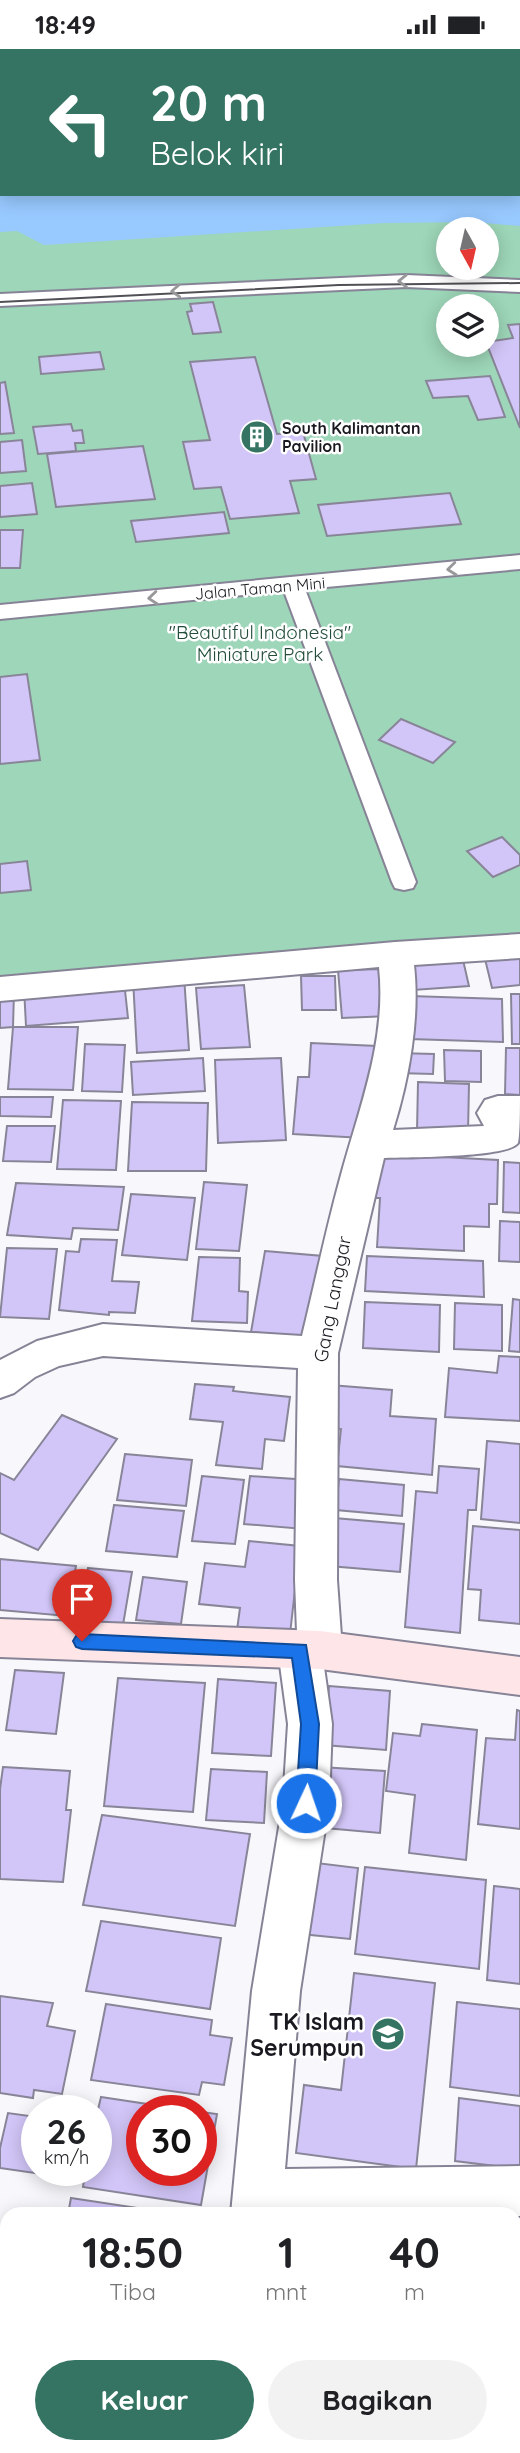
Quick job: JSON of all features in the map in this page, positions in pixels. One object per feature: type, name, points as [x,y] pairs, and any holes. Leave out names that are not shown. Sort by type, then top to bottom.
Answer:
[{"type":"street","points":[[0,989],[395,954],[520,946]]},
{"type":"street","name":"Gang Langgar","points":[[257,2204],[276,1991],[306,1803],[310,1650],[316,1580],[318,1353],[348,1220],[386,1086],[397,1010],[395,954]]},
{"type":"street","points":[[368,1145],[498,1139],[503,1136],[504,1129],[495,1113],[503,1108],[520,1109]]},
{"type":"street","points":[[0,1381],[21,1366],[51,1352],[103,1340],[318,1353]]},
{"type":"street","points":[[0,1638],[310,1650],[520,1676]]},
{"type":"street","points":[[257,2204],[520,2191]]},
{"type":"lane","points":[[0,300],[406,281],[520,286]]},
{"type":"lane","name":"Jalan Taman Mini","points":[[0,612],[293,586],[520,562]]},
{"type":"lane","points":[[293,586],[404,882]]},
{"type":"green space","name":"\"Beautiful Indonesia\" Miniature Park","points":[[0,196],[520,196],[520,942],[0,982]]},
{"type":"water","points":[[0,196],[520,196],[520,226],[499,224],[499,217],[436,217],[436,222],[384,223],[44,245],[17,231],[0,232]]},
{"type":"building","points":[[213,302],[221,332],[193,334],[187,312],[192,311],[190,304]]},
{"type":"building","points":[[520,324],[520,428],[492,357],[499,357],[499,340],[513,338],[508,325]]},
{"type":"building","points":[[100,352],[104,369],[41,374],[39,357]]},
{"type":"building","name":"South Kalimantan Pavilion","points":[[255,357],[277,434],[303,432],[316,479],[290,481],[299,513],[230,519],[221,487],[194,489],[183,442],[210,440],[190,362]]},
{"type":"building","points":[[490,376],[505,417],[478,420],[468,396],[433,398],[426,381]]},
{"type":"building","points":[[5,382],[14,433],[0,434],[0,383]]},
{"type":"building","points":[[71,424],[73,431],[82,430],[84,443],[75,443],[76,451],[38,454],[33,427]]},
{"type":"building","points":[[22,440],[26,471],[0,473],[0,442]]},
{"type":"building","points":[[143,446],[155,499],[56,507],[47,454]]},
{"type":"building","points":[[32,483],[37,514],[0,517],[0,486]]},
{"type":"building","points":[[450,493],[461,524],[327,536],[318,505]]},
{"type":"building","points":[[224,512],[229,533],[136,542],[131,521]]},
{"type":"building","points":[[0,530],[23,530],[20,568],[0,568]]},
{"type":"building","points":[[27,674],[40,760],[0,764],[0,677]]},
{"type":"building","points":[[401,719],[455,742],[433,763],[379,740]]},
{"type":"building","points":[[502,837],[520,855],[520,865],[493,877],[467,851]]},
{"type":"building","points":[[27,861],[31,890],[0,893],[0,864]]},
{"type":"building","points":[[520,957],[520,985],[492,988],[485,959]]},
{"type":"building","points":[[463,960],[469,986],[413,990],[408,965]]},
{"type":"building","points":[[388,969],[390,1016],[342,1018],[338,970]]},
{"type":"building","points":[[184,976],[189,1050],[137,1053],[133,979]]},
{"type":"building","points":[[301,976],[335,976],[336,1010],[302,1010]]},
{"type":"building","points":[[124,981],[128,1018],[26,1026],[24,988]]},
{"type":"building","points":[[244,985],[250,1047],[201,1049],[196,988]]},
{"type":"building","points":[[14,992],[13,1027],[0,1028],[0,993]]},
{"type":"building","points":[[511,994],[520,994],[520,1044],[512,1044]]},
{"type":"building","points":[[410,996],[502,999],[503,1042],[410,1039]]},
{"type":"building","points":[[13,1027],[78,1027],[73,1090],[8,1089]]},
{"type":"building","points":[[311,1043],[377,1046],[375,1088],[366,1087],[363,1138],[293,1134],[298,1077],[309,1077]]},
{"type":"building","points":[[85,1044],[125,1045],[122,1092],[82,1091]]},
{"type":"building","points":[[506,1048],[520,1048],[520,1095],[505,1094]]},
{"type":"building","points":[[444,1050],[481,1051],[481,1082],[445,1081]]},
{"type":"building","points":[[397,1053],[434,1054],[433,1074],[397,1073]]},
{"type":"building","points":[[203,1058],[205,1091],[133,1095],[131,1062]]},
{"type":"building","points":[[281,1058],[286,1140],[218,1143],[215,1060]]},
{"type":"building","points":[[418,1082],[469,1084],[468,1133],[417,1131]]},
{"type":"building","points":[[0,1097],[53,1097],[51,1117],[0,1116]]},
{"type":"building","points":[[63,1100],[121,1101],[116,1170],[57,1169]]},
{"type":"building","points":[[132,1102],[208,1103],[206,1171],[128,1171]]},
{"type":"building","points":[[7,1126],[55,1126],[51,1162],[3,1161]]},
{"type":"building","points":[[367,1153],[498,1160],[497,1204],[489,1204],[489,1227],[464,1226],[464,1251],[377,1247],[380,1198],[365,1198]]},
{"type":"building","points":[[504,1162],[520,1163],[520,1213],[503,1212]]},
{"type":"building","points":[[204,1182],[247,1185],[239,1251],[196,1249]]},
{"type":"building","points":[[16,1183],[124,1187],[118,1230],[73,1228],[71,1239],[7,1235]]},
{"type":"building","points":[[131,1194],[195,1198],[187,1260],[122,1255]]},
{"type":"building","points":[[500,1221],[520,1222],[520,1262],[499,1261]]},
{"type":"building","points":[[81,1239],[117,1240],[112,1281],[139,1282],[135,1313],[109,1312],[109,1315],[59,1310],[66,1251],[79,1252]]},
{"type":"building","points":[[7,1248],[57,1249],[49,1319],[0,1317]]},
{"type":"building","points":[[265,1251],[323,1256],[311,1338],[251,1332]]},
{"type":"building","points":[[367,1256],[483,1261],[484,1297],[365,1291]]},
{"type":"building","points":[[199,1257],[240,1258],[239,1291],[248,1292],[247,1323],[192,1321]]},
{"type":"building","points":[[513,1299],[520,1300],[520,1352],[509,1351]]},
{"type":"building","points":[[365,1302],[440,1305],[439,1352],[363,1348]]},
{"type":"building","points":[[455,1303],[502,1305],[502,1351],[454,1349]]},
{"type":"building","points":[[499,1356],[520,1357],[520,1421],[445,1417],[449,1368],[497,1373]]},
{"type":"building","points":[[195,1384],[234,1387],[233,1391],[290,1397],[284,1441],[265,1439],[262,1469],[216,1465],[223,1422],[190,1419]]},
{"type":"building","points":[[330,1385],[392,1390],[390,1416],[436,1419],[432,1475],[337,1466],[341,1429],[325,1427]]},
{"type":"building","points":[[62,1415],[117,1439],[38,1550],[0,1533],[0,1473],[14,1480]]},
{"type":"building","points":[[487,1441],[520,1444],[520,1523],[481,1519]]},
{"type":"building","points":[[125,1454],[192,1460],[186,1506],[117,1500]]},
{"type":"building","points":[[439,1466],[479,1469],[476,1510],[468,1510],[460,1633],[405,1627],[416,1491],[437,1493]]},
{"type":"building","points":[[202,1476],[244,1480],[235,1544],[192,1541]]},
{"type":"building","points":[[250,1476],[310,1480],[304,1529],[244,1524]]},
{"type":"building","points":[[339,1479],[404,1485],[402,1516],[336,1510]]},
{"type":"building","points":[[114,1505],[184,1511],[177,1557],[106,1551]]},
{"type":"building","points":[[334,1518],[404,1524],[400,1572],[329,1566]]},
{"type":"building","points":[[473,1526],[520,1530],[520,1624],[479,1620],[481,1590],[468,1589]]},
{"type":"building","points":[[249,1541],[300,1546],[290,1634],[237,1630],[240,1608],[199,1604],[205,1563],[245,1567]]},
{"type":"building","points":[[0,1559],[76,1566],[67,1616],[0,1610]]},
{"type":"building","points":[[88,1568],[132,1572],[123,1625],[78,1621]]},
{"type":"building","points":[[143,1577],[187,1582],[181,1624],[136,1620]]},
{"type":"building","points":[[15,1670],[64,1673],[56,1734],[6,1730]]},
{"type":"building","points":[[118,1678],[205,1683],[193,1812],[104,1806]]},
{"type":"building","points":[[218,1679],[276,1683],[271,1756],[212,1753]]},
{"type":"building","points":[[329,1686],[390,1691],[386,1750],[324,1745]]},
{"type":"building","points":[[517,1710],[520,1711],[520,1829],[478,1824],[486,1738],[515,1740]]},
{"type":"building","points":[[422,1724],[477,1730],[466,1860],[409,1853],[415,1795],[386,1791],[393,1733],[420,1736]]},
{"type":"building","points":[[3,1767],[70,1771],[66,1810],[71,1810],[63,1882],[0,1879],[0,1789]]},
{"type":"building","points":[[320,1767],[385,1771],[380,1833],[314,1827]]},
{"type":"building","points":[[211,1769],[267,1772],[264,1823],[206,1820]]},
{"type":"building","points":[[102,1815],[250,1834],[235,1926],[83,1905]]},
{"type":"building","points":[[300,1861],[358,1868],[350,1939],[291,1933]]},
{"type":"building","points":[[365,1867],[486,1880],[479,1969],[355,1954]]},
{"type":"building","points":[[494,1886],[520,1889],[520,1984],[487,1980]]},
{"type":"building","points":[[101,1921],[221,1938],[210,2009],[86,1991]]},
{"type":"building","name":"TK Islam Serumpun","points":[[354,1973],[435,1983],[416,2169],[296,2153],[304,2085],[341,2090]]},
{"type":"building","points":[[0,1996],[53,2003],[47,2026],[75,2031],[62,2094],[34,2090],[33,2095],[21,2096],[0,2093]]},
{"type":"building","points":[[457,2002],[520,2009],[520,2096],[450,2087]]},
{"type":"building","points":[[106,2004],[212,2020],[210,2035],[232,2038],[224,2085],[202,2082],[199,2095],[91,2080]]},
{"type":"building","points":[[459,2098],[520,2106],[520,2169],[455,2161]]},
{"type":"building","points":[[112,2099],[126,2101],[126,2186],[204,2186],[201,2205],[83,2187],[112,2186]]},
{"type":"building","points":[[8,2113],[21,2115],[21,2171],[0,2168],[0,2148]]},
{"type":"building","points":[[71,2198],[131,2207],[69,2207]]},
{"type":"tram line","points":[[0,302],[339,285],[520,283]]},
{"type":"place","name":"South Kalimantan Pavilion","points":[[257,437]]},
{"type":"place","name":"TK Islam Serumpun","points":[[388,2034]]},
{"type":"route","points":[[82,1641],[300,1650],[310,1724],[306,1803]]}]
